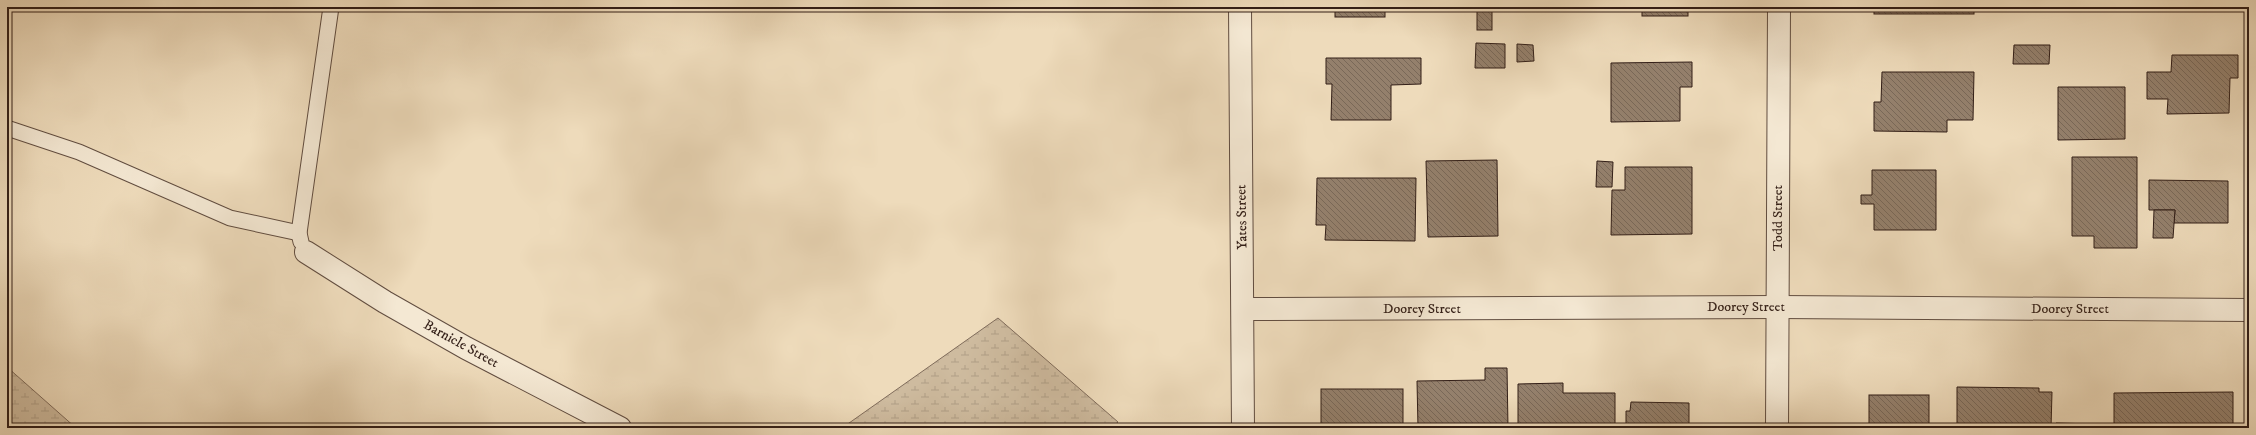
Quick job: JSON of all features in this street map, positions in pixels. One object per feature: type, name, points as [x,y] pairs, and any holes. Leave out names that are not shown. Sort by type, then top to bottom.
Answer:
[{"type":"street","name":"Yates Street","points":[[1240,7],[1243,428]]},
{"type":"street","name":"Todd Street","points":[[1777,428],[1779,7]]},
{"type":"street","name":"Barnicle Street","points":[[303,243],[385,302],[466,348],[620,428]]},
{"type":"street","name":"Doorey Street","points":[[1243,309],[1778,307],[2249,310]]},
{"type":"lane","points":[[7,128],[79,152],[230,218],[303,243],[331,7]]},
{"type":"green space","points":[[998,318],[1118,422],[1111,428],[842,428]]},
{"type":"green space","points":[[7,367],[76,428],[7,428]]},
{"type":"building","points":[[1335,7],[1385,7],[1385,17],[1335,17]]},
{"type":"building","points":[[1642,7],[1688,7],[1688,16],[1642,16]]},
{"type":"building","points":[[1874,7],[1974,7],[1974,14],[1874,14]]},
{"type":"building","points":[[1477,10],[1492,10],[1492,30],[1477,30]]},
{"type":"building","points":[[1476,43],[1505,44],[1505,68],[1475,68]]},
{"type":"building","points":[[1517,44],[1533,45],[1534,61],[1517,62]]},
{"type":"building","points":[[2014,45],[2050,45],[2049,64],[2013,64]]},
{"type":"building","points":[[2172,55],[2238,55],[2238,78],[2230,78],[2229,113],[2167,114],[2168,99],[2147,99],[2147,72],[2171,72]]},
{"type":"building","points":[[1326,58],[1421,58],[1421,84],[1391,85],[1391,120],[1331,120],[1332,84],[1326,84]]},
{"type":"building","points":[[1692,62],[1692,87],[1680,87],[1680,121],[1611,122],[1611,63]]},
{"type":"building","points":[[1882,72],[1974,72],[1973,120],[1947,120],[1947,132],[1874,131],[1874,102],[1881,102]]},
{"type":"building","points":[[2058,87],[2125,87],[2125,139],[2058,140]]},
{"type":"building","points":[[2072,157],[2137,157],[2137,248],[2094,248],[2094,236],[2072,236]]},
{"type":"building","points":[[1497,160],[1498,236],[1428,237],[1426,161]]},
{"type":"building","points":[[1597,161],[1613,162],[1612,187],[1596,187]]},
{"type":"building","points":[[1625,167],[1692,167],[1692,234],[1611,235],[1612,190],[1625,190]]},
{"type":"building","points":[[1872,170],[1936,170],[1936,230],[1874,230],[1874,204],[1861,204],[1861,195],[1872,195]]},
{"type":"building","points":[[1317,178],[1416,178],[1415,241],[1325,240],[1326,225],[1316,225]]},
{"type":"building","points":[[2149,180],[2228,181],[2228,223],[2174,223],[2175,210],[2149,210]]},
{"type":"building","points":[[2154,210],[2175,210],[2173,238],[2153,238]]},
{"type":"building","points":[[1485,368],[1507,368],[1508,428],[1418,428],[1417,381],[1485,380]]},
{"type":"building","points":[[1563,383],[1563,393],[1615,393],[1615,428],[1518,428],[1518,384]]},
{"type":"building","points":[[1957,387],[2039,388],[2039,392],[2052,392],[2051,428],[1957,428]]},
{"type":"building","points":[[1321,389],[1403,389],[1403,428],[1321,428]]},
{"type":"building","points":[[2233,392],[2233,428],[2114,428],[2114,393]]},
{"type":"building","points":[[1869,395],[1929,395],[1929,428],[1869,428]]},
{"type":"building","points":[[1631,402],[1689,403],[1689,428],[1626,428],[1626,411],[1630,411]]},
{"type":"building","points":[[2056,423],[2095,424],[2095,428],[2056,428]]}]
